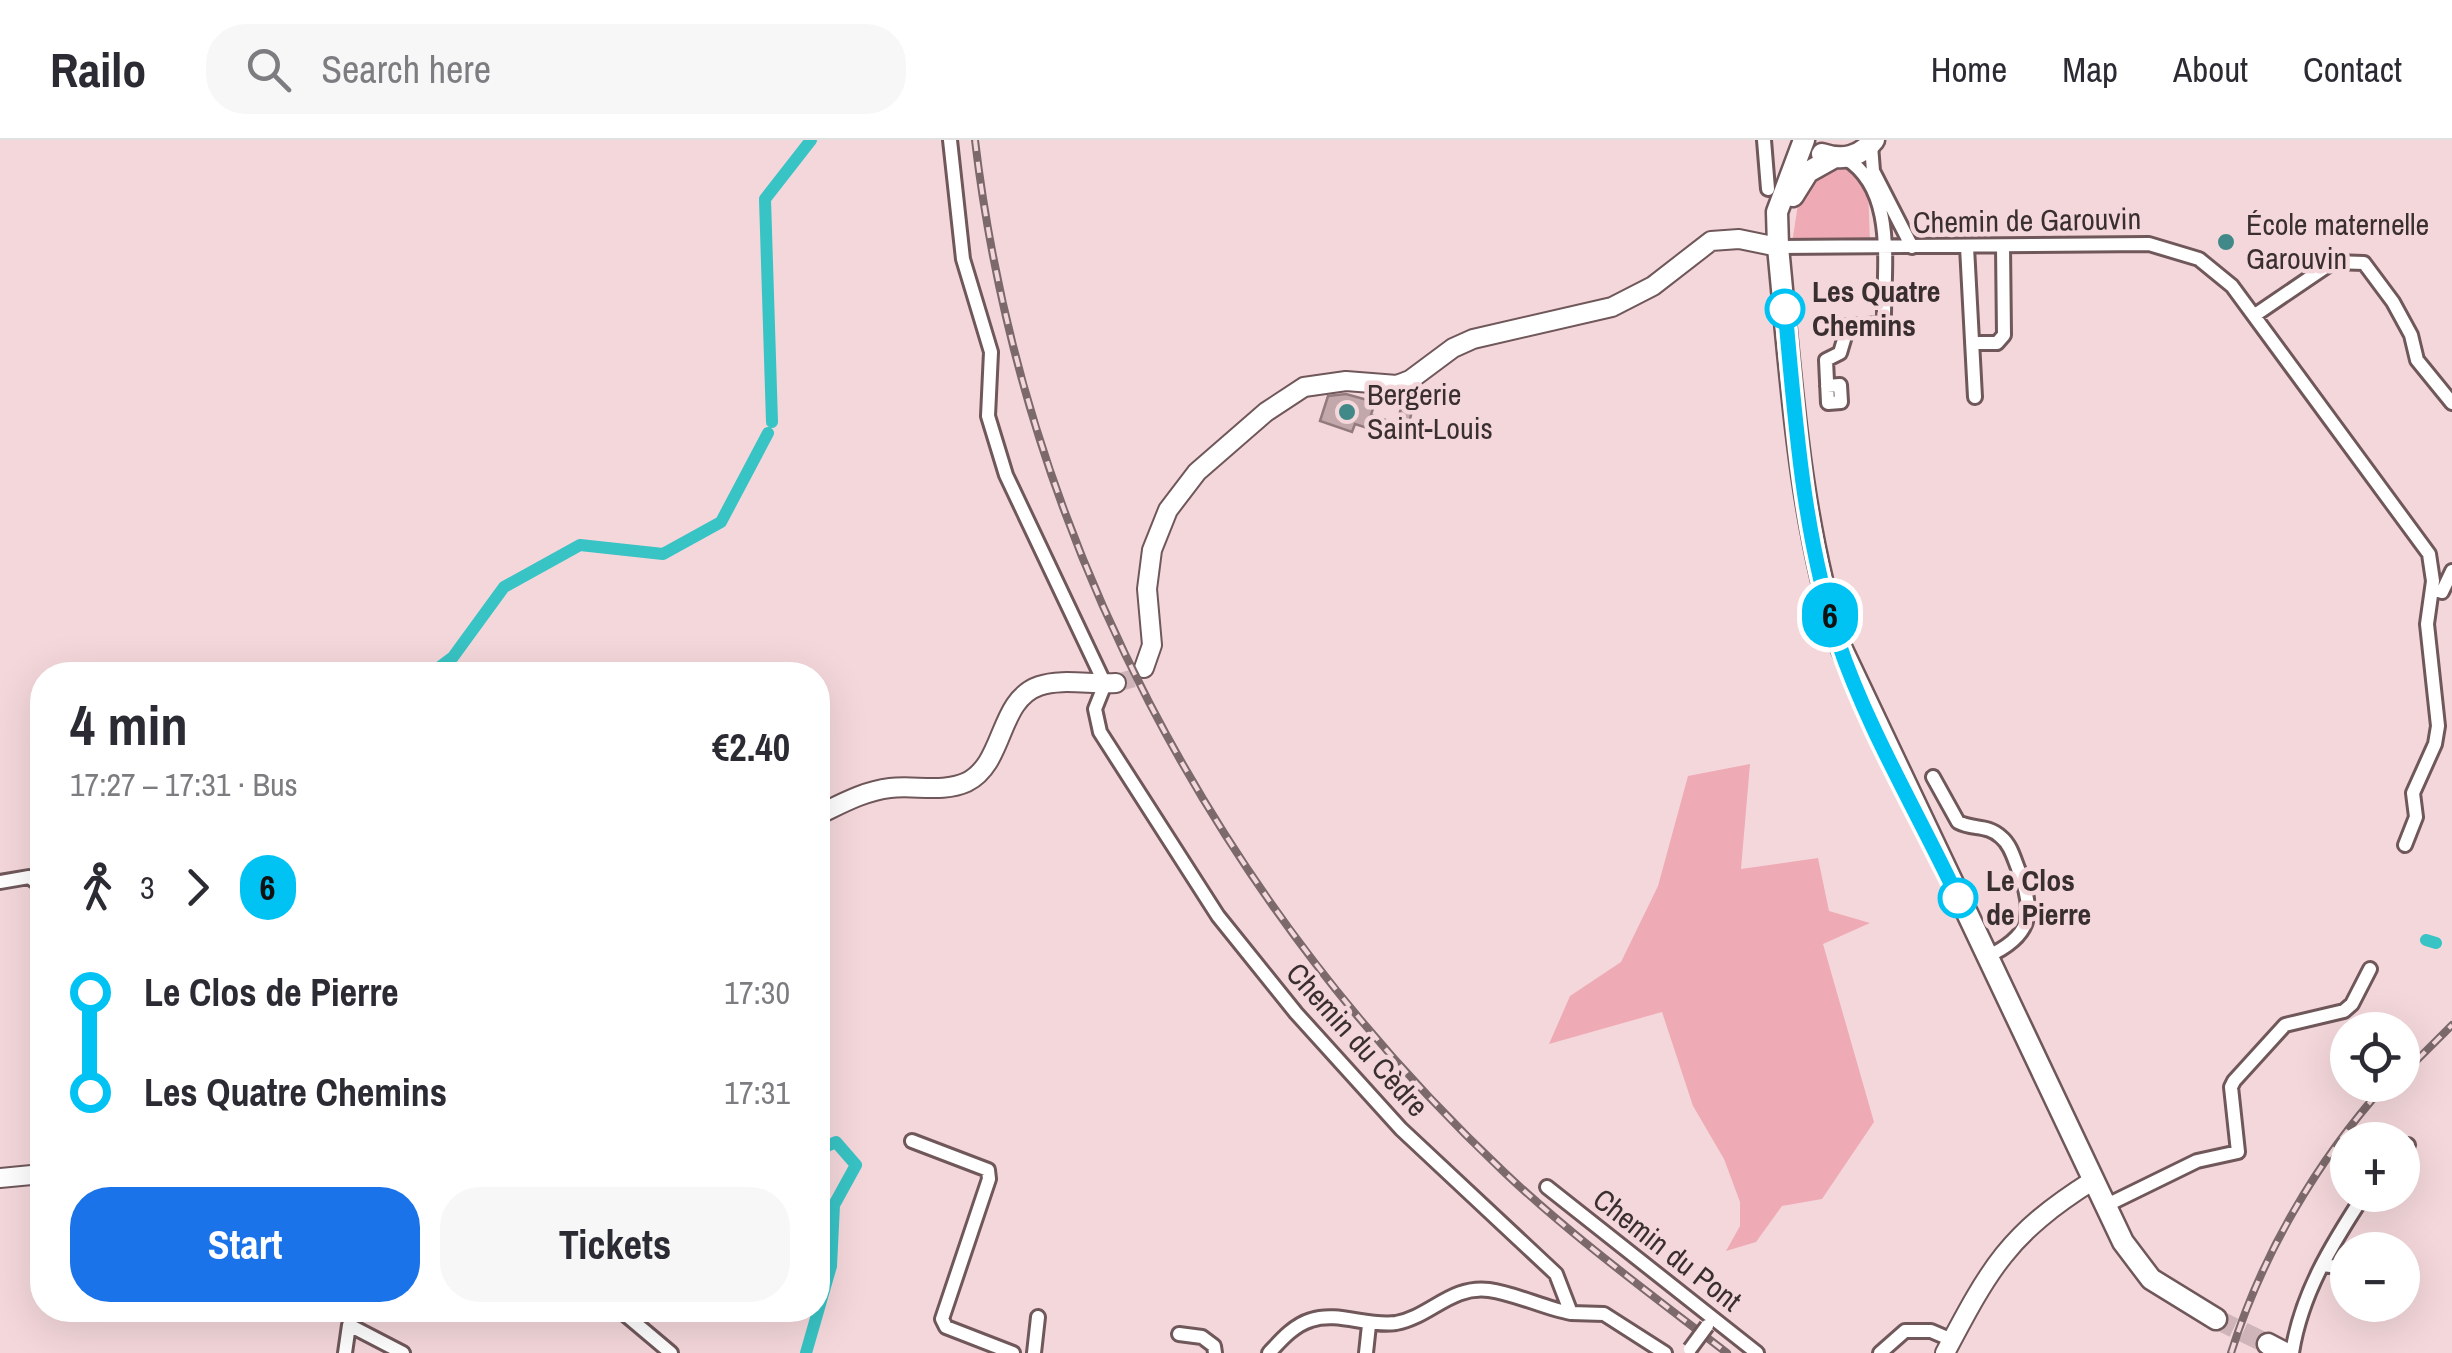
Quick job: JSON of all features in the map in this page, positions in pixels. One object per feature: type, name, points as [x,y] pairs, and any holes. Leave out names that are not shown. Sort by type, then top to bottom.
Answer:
[{"type":"main road","points":[[1839,158],[1822,154],[1805,140],[1778,212],[1778,242],[1806,490],[1830,613],[1857,687],[2105,1206],[2140,1268],[2166,1291],[2216,1319]]},
{"type":"main road","points":[[1778,242],[1800,183],[1819,163],[1872,142]]},
{"type":"street","points":[[830,809],[870,792],[952,786],[968,781],[992,755],[1016,704],[1028,692],[1042,684],[1111,683],[1006,475],[988,416],[992,352],[963,260],[950,140]]},
{"type":"street","points":[[1764,140],[1768,189]]},
{"type":"street","points":[[1872,142],[1873,171],[1912,248]]},
{"type":"street","points":[[1827,386],[1826,360],[1840,353],[1848,326],[1884,324],[1882,207],[1868,176],[1839,158]]},
{"type":"street","points":[[1144,668],[1152,645],[1148,569],[1168,510],[1197,472],[1284,397],[1325,382],[1397,385],[1453,348],[1473,340],[1612,308],[1653,286],[1711,242],[1778,242]]},
{"type":"street","name":"Chemin de Garouvin","points":[[1778,242],[1912,248],[2119,242],[2165,246],[2199,259],[2214,270],[2255,315],[2423,543],[2431,564],[2427,624],[2438,726],[2435,744],[2414,793],[2416,817],[2405,846]]},
{"type":"street","points":[[1972,343],[1997,342],[2004,334],[2003,246]]},
{"type":"street","points":[[1967,247],[1975,397]]},
{"type":"street","points":[[2255,315],[2334,262],[2364,263],[2394,302],[2417,360],[2452,403]]},
{"type":"street","points":[[2432,589],[2442,592],[2452,571]]},
{"type":"street","name":"Chemin du Cèdre","points":[[1111,683],[1096,709],[1100,732],[1218,916],[1296,1013],[1402,1128],[1556,1274],[1571,1313]]},
{"type":"street","points":[[1933,776],[1958,822],[1989,828],[2008,844],[2030,899],[2025,924],[2015,942],[1986,957]]},
{"type":"street","points":[[0,882],[30,878]]},
{"type":"street","points":[[2105,1206],[2197,1161],[2238,1152],[2231,1087],[2234,1081],[2286,1025],[2344,1012],[2370,969]]},
{"type":"street","points":[[912,1140],[988,1170],[989,1179],[942,1320],[946,1327],[1013,1353]]},
{"type":"street","points":[[0,1178],[30,1175]]},
{"type":"street","points":[[1880,1353],[1905,1331],[1931,1331],[1948,1347],[2001,1254],[2052,1206],[2092,1181]]},
{"type":"street","name":"Chemin du Pont","points":[[1547,1187],[1710,1323],[1757,1353]]},
{"type":"street","points":[[2292,1353],[2299,1322],[2322,1265],[2354,1212]]},
{"type":"street","points":[[2322,1265],[2330,1266]]},
{"type":"street","points":[[1270,1353],[1289,1332],[1310,1320],[1329,1317],[1369,1325],[1400,1322],[1456,1293],[1490,1290],[1571,1313],[1604,1314],[1665,1353]]},
{"type":"street","points":[[1034,1353],[1038,1317]]},
{"type":"street","points":[[634,1322],[671,1353]]},
{"type":"street","points":[[1688,1351],[1710,1323]]},
{"type":"street","points":[[345,1353],[348,1325],[403,1353]]},
{"type":"street","points":[[1366,1353],[1369,1325]]},
{"type":"street","points":[[1179,1334],[1202,1337],[1214,1346],[1215,1353]]},
{"type":"shaded area","points":[[1833,168],[1854,170],[1868,186],[1870,242],[1819,239],[1792,243],[1798,204],[1812,176]]},
{"type":"shaded area","points":[[1750,764],[1741,869],[1818,858],[1829,911],[1870,923],[1823,944],[1874,1122],[1822,1199],[1782,1206],[1756,1242],[1726,1251],[1740,1226],[1740,1202],[1724,1159],[1693,1106],[1662,1012],[1549,1044],[1570,996],[1621,962],[1658,886],[1688,776]]},
{"type":"building","name":"Bergerie Saint-Louis","points":[[1417,390],[1405,440],[1355,424],[1352,432],[1320,421],[1328,396],[1346,394],[1375,402],[1371,415],[1397,424],[1404,396]]},
{"type":"waterway","points":[[772,422],[765,199],[811,140]]},
{"type":"waterway","points":[[446,662],[504,587],[580,545],[663,554],[721,522],[768,433]]},
{"type":"waterway","points":[[2426,940],[2436,943]]},
{"type":"waterway","points":[[830,1145],[836,1142],[856,1165],[834,1205],[830,1269]]},
{"type":"waterway","points":[[806,1353],[815,1322]]},
{"type":"tunnel","points":[[1116,683],[1135,678],[1144,668]]},
{"type":"tunnel","points":[[2216,1319],[2268,1344]]},
{"type":"railway","points":[[975,140],[999,287],[1037,430],[1087,569],[1149,703],[1223,831],[1307,952],[1401,1066],[1531,1197],[1727,1353]]},
{"type":"railway","points":[[2420,1057],[2452,1025]]},
{"type":"railway","points":[[2231,1353],[2275,1245],[2314,1178],[2371,1102]]},
{"type":"bus line","name":"6","points":[[1785,309],[1806,490],[1830,613],[1857,687],[1958,898]]},
{"type":"place","name":"École maternelle Garouvin","points":[[2226,242]]},
{"type":"place","name":"Les Quatre Chemins","points":[[1785,309]]},
{"type":"place","name":"Bergerie Saint-Louis","points":[[1347,412]]},
{"type":"place","name":"Le Clos de Pierre","points":[[1958,898]]}]
